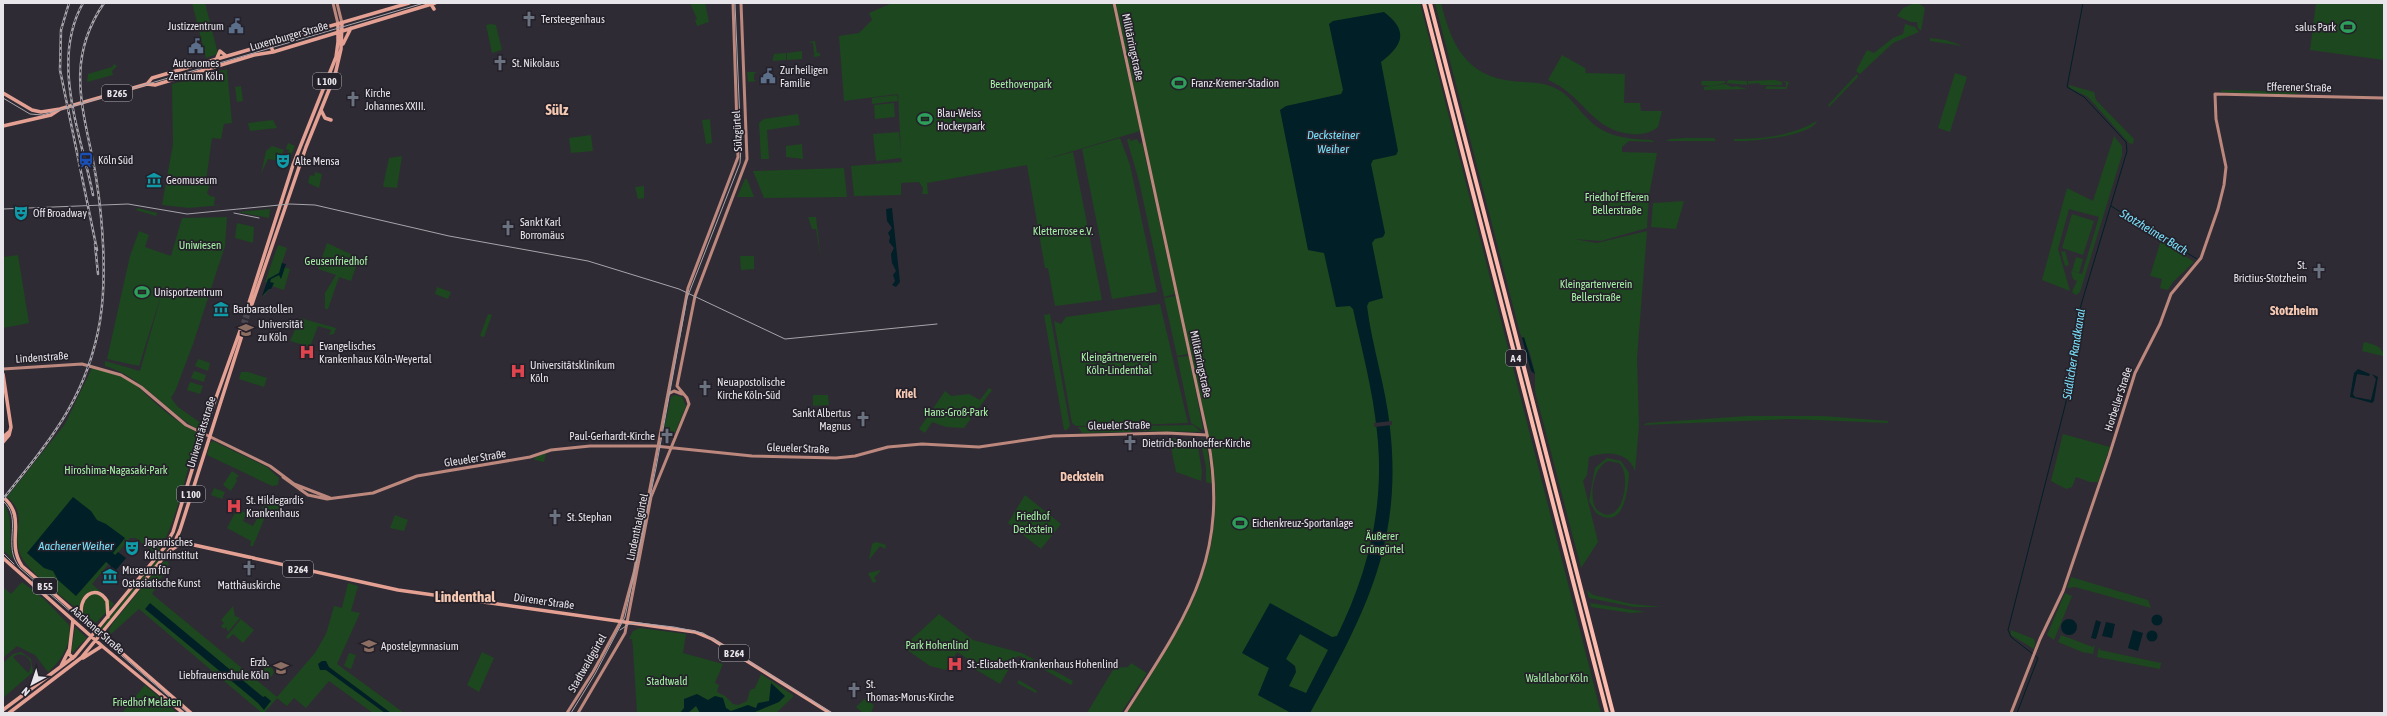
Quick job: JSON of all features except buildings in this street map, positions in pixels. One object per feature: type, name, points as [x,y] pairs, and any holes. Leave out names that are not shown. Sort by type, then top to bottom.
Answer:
[{"type":"highway","name":"A 4","points":[[1424,3],[1607,713]]},
{"type":"highway","name":"A 4","points":[[1430,3],[1614,713]]},
{"type":"main road","points":[[333,3],[340,21]]},
{"type":"main road","points":[[337,3],[340,21]]},
{"type":"main road","name":"Luxemburger Straße","points":[[147,84],[152,78],[340,21],[409,3]]},
{"type":"main road","name":"Sülzgürtel","points":[[687,292],[738,157],[733,3]]},
{"type":"main road","name":"Sülzgürtel","points":[[695,296],[747,159],[741,3]]},
{"type":"main road","name":"Militärringstraße","points":[[1114,3],[1207,435],[1214,497],[1211,537],[1204,570],[1195,595],[1181,624],[1125,713]]},
{"type":"main road","points":[[433,4],[434,9]]},
{"type":"main road","name":"Luxemburger Straße","points":[[28,108],[38,112],[60,109],[147,84],[155,85],[254,55],[273,52],[352,27],[433,4]]},
{"type":"main road","name":"L 100","points":[[340,21],[341,49]]},
{"type":"main road","name":"L 100","points":[[341,31],[322,95],[295,160],[249,309],[301,161],[322,110],[347,32],[352,27]]},
{"type":"main road","points":[[328,35],[335,37],[338,42]]},
{"type":"main road","points":[[273,42],[271,46],[273,52]]},
{"type":"main road","points":[[217,58],[220,51],[226,56]]},
{"type":"main road","name":"B 265","points":[[4,94],[28,108]]},
{"type":"main road","points":[[322,95],[325,94],[326,98]]},
{"type":"main road","name":"Efferener Straße","points":[[2215,94],[2384,98]]},
{"type":"main road","name":"Horbeller Straße","points":[[2011,713],[2033,656],[2063,591],[2110,456],[2135,373],[2160,324],[2171,294],[2201,258],[2218,209],[2224,185],[2226,167],[2216,119],[2215,94]]},
{"type":"main road","points":[[23,120],[29,114],[28,108]]},
{"type":"main road","name":"Luxemburger Straße","points":[[3,126],[23,120],[51,115],[60,109]]},
{"type":"main road","points":[[322,110],[324,116],[330,120]]},
{"type":"main road","points":[[309,124],[316,122]]},
{"type":"main road","points":[[295,160],[298,163],[301,161]]},
{"type":"main road","points":[[290,177],[294,177],[295,181]]},
{"type":"main road","name":"Lindenthalgürtel","points":[[621,621],[634,573],[687,292]]},
{"type":"main road","name":"Lindenthalgürtel","points":[[626,622],[651,497],[689,404],[677,386],[695,296]]},
{"type":"main road","name":"Universitätsstraße","points":[[3,710],[72,658],[97,631],[167,544],[173,532],[203,434],[242,328],[176,541],[80,659]]},
{"type":"main road","name":"Lindenstraße","points":[[3,369],[82,364],[108,370],[129,379],[179,420],[203,434],[270,466],[283,477],[312,492],[330,498]]},
{"type":"main road","points":[[3,374],[11,422],[10,431],[3,442]]},
{"type":"main road","points":[[669,386],[684,395]]},
{"type":"main road","points":[[668,394],[674,391],[684,395]]},
{"type":"main road","points":[[3,437],[10,431]]},
{"type":"main road","name":"Gleueler Straße","points":[[330,498],[361,495],[417,476],[530,457],[551,450],[615,445],[672,447],[752,456],[836,458],[853,456],[888,447],[922,444],[979,447],[1054,436],[1167,433],[1207,435]]},
{"type":"main road","points":[[192,468],[194,472],[198,472]]},
{"type":"main road","name":"Aachener Straße","points":[[3,497],[12,505],[16,515],[14,545],[16,555],[28,571],[191,713]]},
{"type":"main road","points":[[167,544],[176,541],[173,532]]},
{"type":"main road","name":"Dürener Straße","points":[[176,541],[398,590],[621,621],[702,634],[830,713]]},
{"type":"main road","points":[[166,555],[182,543]]},
{"type":"main road","points":[[167,544],[170,544],[171,548]]},
{"type":"main road","name":"Aachener Straße","points":[[3,558],[96,641],[183,713]]},
{"type":"main road","points":[[82,618],[81,602],[84,597],[92,593],[98,594],[106,599],[109,607],[108,617]]},
{"type":"main road","points":[[73,620],[70,654],[72,658],[80,659]]},
{"type":"main road","name":"Stadtwaldgürtel","points":[[567,713],[593,672],[621,621]]},
{"type":"main road","name":"Stadtwaldgürtel","points":[[578,713],[625,633],[626,622]]},
{"type":"main road","points":[[9,713],[80,659],[102,646]]},
{"type":"main road","points":[[60,668],[70,647]]},
{"type":"main road","points":[[118,659],[122,659],[125,655]]},
{"type":"main road","points":[[122,663],[134,663]]},
{"type":"green space","points":[[192,3],[205,3],[218,54],[206,58]]},
{"type":"green space","points":[[690,3],[705,3],[709,22],[697,26],[695,20],[697,19]]},
{"type":"green space","name":"Beethovenpark","points":[[892,3],[1112,3],[1140,131],[1043,160],[1073,152],[1102,300],[1055,306],[1048,268],[1045,268],[1027,165],[927,183],[928,194],[922,194],[923,188],[919,182],[901,183],[901,195],[854,196],[851,166],[902,162],[901,158],[876,161],[873,134],[899,132],[901,154],[898,94],[844,101],[839,36],[859,33],[872,20],[869,13]]},
{"type":"green space","name":"Äußerer Grüngürtel","points":[[1115,3],[1420,3],[1601,713],[1127,713],[1168,647],[1185,617],[1199,586],[1209,555],[1214,521],[1215,484],[1210,442]]},
{"type":"green space","points":[[1435,3],[1441,3],[1450,32],[1456,44],[1463,56],[1472,65],[1496,78],[1540,83],[1551,86],[1566,95],[1587,118],[1608,133],[1625,138],[1651,140],[1654,142],[1629,141],[1622,147],[1622,152],[1657,153],[1649,195],[1647,228],[1601,241],[1574,239],[1597,243],[1647,231],[1637,358],[1639,426],[1635,471],[1632,464],[1622,456],[1616,454],[1602,454],[1589,457],[1587,475],[1583,481],[1598,542],[1581,568],[1535,391],[1535,374],[1530,353],[1520,333]]},
{"type":"green space","name":"salus Park","points":[[2316,3],[2384,3],[2384,60],[2310,50]]},
{"type":"green space","points":[[1912,4],[1920,4],[1925,8],[1921,31],[1918,28],[1917,22],[1911,22],[1897,16],[1903,8]]},
{"type":"green space","points":[[1905,24],[1915,27],[1919,32],[1893,43],[1860,74],[1856,71],[1867,50],[1874,53],[1893,38],[1903,34]]},
{"type":"green space","points":[[486,25],[496,25],[502,50],[492,53]]},
{"type":"green space","points":[[1930,38],[1946,40],[1963,46],[1930,41]]},
{"type":"green space","points":[[815,41],[817,53],[820,53],[820,56],[813,57],[815,53],[809,55],[814,53],[813,43],[808,42]]},
{"type":"green space","points":[[802,51],[802,59],[787,60],[787,53]]},
{"type":"green space","points":[[786,53],[786,60],[773,61],[773,56],[775,57],[773,54]]},
{"type":"green space","points":[[1562,55],[1585,68],[1586,73],[1625,74],[1624,103],[1640,103],[1641,111],[1662,111],[1658,127],[1646,133],[1632,134],[1618,131],[1606,126],[1560,86],[1548,80]]},
{"type":"green space","points":[[114,64],[117,66],[112,71],[113,75],[87,82],[88,74],[112,67]]},
{"type":"green space","name":"Uniwiesen","points":[[227,69],[232,123],[224,124],[221,139],[212,138],[206,181],[211,182],[207,193],[210,196],[215,197],[214,205],[222,205],[189,208],[162,205],[173,144],[172,84]]},
{"type":"green space","points":[[747,72],[757,72],[754,74],[754,80],[757,81],[748,82]]},
{"type":"green space","points":[[1955,73],[1967,77],[1950,132],[1938,128]]},
{"type":"green space","points":[[1857,74],[1858,77],[1829,107],[1828,105]]},
{"type":"green space","points":[[1729,80],[1747,81],[1747,85],[1726,83]]},
{"type":"green space","points":[[1775,80],[1782,82],[1782,85],[1760,85],[1759,83],[1748,84],[1748,81]]},
{"type":"green space","points":[[1702,81],[1725,81],[1725,83],[1711,86],[1701,85]]},
{"type":"green space","points":[[1783,81],[1789,82],[1786,89],[1765,89],[1767,86],[1786,87],[1786,83]]},
{"type":"green space","points":[[1725,84],[1732,87],[1736,86],[1747,89],[1704,90],[1704,87]]},
{"type":"green space","points":[[2069,85],[2094,92],[2096,100],[2134,139],[2133,144],[2129,143],[2088,97],[2070,88]]},
{"type":"green space","points":[[241,86],[243,101],[237,102],[235,87]]},
{"type":"green space","points":[[2221,90],[2302,93],[2286,95],[2221,92]]},
{"type":"green space","points":[[897,95],[898,101],[872,104],[872,98]]},
{"type":"green space","points":[[894,103],[895,117],[875,119],[874,105]]},
{"type":"green space","points":[[798,114],[800,125],[767,130],[769,159],[761,159],[759,123],[764,119]]},
{"type":"green space","points":[[710,119],[712,143],[706,144],[702,120]]},
{"type":"green space","points":[[273,120],[277,128],[250,131],[248,123]]},
{"type":"green space","points":[[1817,121],[1813,126],[1804,131],[1793,134],[1766,139],[1734,141],[1734,139],[1777,136],[1797,130]]},
{"type":"green space","points":[[591,135],[593,151],[571,153],[569,138]]},
{"type":"green space","points":[[2114,136],[2122,146],[2122,155],[2080,292],[2076,295],[2072,292],[2077,281],[2073,279],[2071,271],[2082,274],[2099,217],[2069,209],[2058,249],[2070,291],[2042,280],[2067,188],[2093,201]]},
{"type":"green space","name":"Kletterrose e.V.","points":[[1120,138],[1130,165],[1157,292],[1112,299],[1082,149]]},
{"type":"green space","points":[[1130,138],[1130,141],[1137,139],[1140,144],[1142,142],[1175,294],[1164,297],[1139,181],[1127,140]]},
{"type":"green space","points":[[1714,138],[1716,141],[1666,141],[1670,139]]},
{"type":"green space","points":[[288,143],[295,146],[288,162],[285,162],[289,150],[286,149]]},
{"type":"green space","points":[[802,144],[803,159],[786,157],[786,146]]},
{"type":"green space","points":[[272,146],[284,150],[280,161],[268,159],[261,174],[266,151]]},
{"type":"green space","points":[[402,156],[397,188],[383,186],[389,158]]},
{"type":"green space","points":[[844,168],[847,197],[764,198],[753,171]]},
{"type":"green space","points":[[315,172],[322,174],[319,188],[308,183],[310,175],[314,176]]},
{"type":"green space","points":[[745,179],[747,179],[754,197],[737,197]]},
{"type":"green space","points":[[644,186],[644,198],[638,199],[635,187]]},
{"type":"green space","points":[[1684,201],[1676,229],[1651,227],[1653,203]]},
{"type":"green space","points":[[138,208],[157,213],[156,216],[136,210]]},
{"type":"green space","points":[[270,209],[269,218],[238,212]]},
{"type":"green space","points":[[2072,214],[2094,221],[2083,255],[2062,248]]},
{"type":"green space","name":"Uniwiesen","points":[[227,217],[225,246],[193,344],[176,389],[171,398],[178,407],[202,424],[199,430],[175,414],[131,378],[119,371],[105,366],[105,361],[140,371],[162,292],[139,366],[107,359],[130,256],[139,231],[149,235],[145,247],[171,256],[182,218]]},
{"type":"green space","points":[[808,217],[816,217],[821,260],[816,229],[812,229]]},
{"type":"green space","points":[[237,223],[254,227],[253,243],[235,238]]},
{"type":"green space","points":[[2161,240],[2194,262],[2173,282],[2168,290],[2160,288],[2162,279],[2150,276]]},
{"type":"green space","name":"Geusenfriedhof","points":[[327,243],[359,258],[351,281],[339,277],[328,309],[325,309],[325,293],[336,275],[318,269]]},
{"type":"green space","points":[[278,245],[287,248],[281,266],[290,269],[284,290],[272,286],[263,297],[267,283],[265,282]]},
{"type":"green space","points":[[2065,251],[2069,265],[2065,266],[2061,252]]},
{"type":"green space","points":[[18,255],[29,323],[3,328],[3,257]]},
{"type":"green space","points":[[740,256],[754,256],[754,269],[741,270]]},
{"type":"green space","points":[[2076,257],[2083,259],[2079,273],[2072,271]]},
{"type":"green space","points":[[437,287],[451,292],[448,299],[435,294]]},
{"type":"green space","points":[[1176,296],[1188,354],[1177,356],[1164,298]]},
{"type":"green space","name":"Kleingärtnerverein Köln-Lindenthal","points":[[1160,304],[1188,423],[1134,425],[1132,421],[1131,425],[1076,426],[1072,423],[1054,321],[1061,324],[1066,317]]},
{"type":"green space","points":[[488,314],[492,315],[484,337],[480,336]]},
{"type":"green space","points":[[1050,314],[1070,426],[1067,430],[1064,430],[1044,315]]},
{"type":"green space","points":[[300,318],[336,328],[334,334],[329,335],[331,330],[318,326],[310,347],[290,341]]},
{"type":"green space","points":[[2364,342],[2375,345],[2381,349],[2384,359],[2383,356],[2362,351]]},
{"type":"green space","points":[[1189,356],[1202,430],[1191,423],[1177,357]]},
{"type":"green space","points":[[198,359],[210,363],[208,371],[195,366]]},
{"type":"green space","name":"Hiroshima-Nagasaki-Park","points":[[92,368],[116,375],[133,383],[173,418],[198,433],[175,515],[163,544],[156,554],[136,538],[130,538],[92,584],[114,604],[96,623],[44,582],[26,564],[18,548],[17,540],[19,518],[14,504],[7,497],[65,424]]},
{"type":"green space","points":[[194,371],[206,375],[204,382],[191,378]]},
{"type":"green space","points":[[241,372],[248,372],[267,378],[264,387],[239,379]]},
{"type":"green space","points":[[190,382],[203,386],[200,394],[187,390]]},
{"type":"green space","name":"Hans-Groß-Park","points":[[989,388],[992,390],[964,428],[946,427],[932,422],[925,433],[919,429],[945,391],[951,396],[969,394],[980,400]]},
{"type":"green space","points":[[675,395],[682,397],[686,406],[675,433],[664,429],[671,397]]},
{"type":"green space","points":[[813,395],[828,395],[829,405],[813,406]]},
{"type":"green space","points":[[1747,416],[1823,416],[1888,421],[1888,423],[1792,419],[1643,425],[1647,423]]},
{"type":"green space","points":[[1193,425],[1201,432],[1137,431],[1134,426]]},
{"type":"green space","points":[[1131,426],[1132,432],[1082,433],[1078,427]]},
{"type":"green space","points":[[2063,434],[2110,447],[2098,482],[2090,482],[2076,477],[2072,487],[2066,489],[2051,481]]},
{"type":"green space","points":[[1169,438],[1197,440],[1202,472],[1201,481],[1176,472]]},
{"type":"green space","points":[[1200,439],[1206,440],[1212,484],[1206,482],[1206,467]]},
{"type":"green space","points":[[213,441],[267,467],[279,478],[278,485],[272,486],[207,455],[210,443]]},
{"type":"green space","points":[[546,453],[544,462],[535,460],[534,458]]},
{"type":"green space","points":[[1607,458],[1621,461],[1629,473],[1626,498],[1623,506],[1613,517],[1605,517],[1596,513],[1589,501],[1595,468]],"holes":[[[1608,461],[1619,463],[1623,469],[1625,478],[1623,499],[1619,508],[1613,513],[1606,515],[1597,510],[1594,505],[1594,484],[1596,476],[1603,464]]]},
{"type":"green space","points":[[232,471],[239,476],[236,478],[237,481],[231,491],[223,485]]},
{"type":"green space","points":[[214,488],[225,492],[222,499],[211,495]]},
{"type":"green space","name":"Friedhof Deckstein","points":[[1025,495],[1061,524],[1041,549],[1008,523]]},
{"type":"green space","points":[[267,500],[280,506],[278,510],[283,512],[281,515],[268,510],[253,546],[250,546],[251,541],[227,528],[237,509],[246,513],[243,521],[253,526]]},
{"type":"green space","points":[[3,503],[9,517],[10,545],[13,559],[3,550]]},
{"type":"green space","points":[[395,515],[408,520],[404,531],[390,528]]},
{"type":"green space","points":[[876,542],[886,545],[885,549],[880,546],[869,560],[872,544]]},
{"type":"green space","points":[[169,545],[157,563],[103,630],[101,628]]},
{"type":"green space","points":[[167,561],[169,564],[152,594],[277,697],[315,653],[326,634],[334,606],[342,608],[348,583],[358,586],[351,611],[360,613],[337,664],[404,713],[373,713],[329,681],[306,708],[294,698],[287,706],[277,698],[264,713],[262,713],[139,609],[111,634],[109,631],[112,624],[163,562]]},
{"type":"green space","points":[[881,570],[874,578],[877,581],[873,583],[868,573]]},
{"type":"green space","points":[[2071,577],[2148,600],[2151,608],[2075,587],[2067,588]]},
{"type":"green space","points":[[22,582],[44,599],[69,625],[69,639],[65,651],[58,662],[48,672],[35,655],[17,646],[3,658],[3,587],[11,594]]},
{"type":"green space","points":[[1587,590],[1593,595],[1632,604],[1662,607],[1634,607],[1589,598]]},
{"type":"green space","points":[[2065,593],[2072,596],[2054,640],[2047,635]]},
{"type":"green space","points":[[1590,603],[1646,612],[1631,613],[1591,607]]},
{"type":"green space","points":[[233,606],[235,616],[240,618],[228,632],[226,627],[224,629],[221,626],[224,623],[221,620]]},
{"type":"green space","name":"Park Hohenlind","points":[[939,614],[973,640],[1022,653],[1073,681],[1071,685],[1020,656],[1016,657],[1000,684],[973,668],[971,661],[957,652],[946,670],[930,666],[903,647]]},
{"type":"green space","points":[[241,619],[254,630],[243,643],[233,634],[228,639],[226,637]]},
{"type":"green space","points":[[75,627],[87,638],[71,654]]},
{"type":"green space","name":"Stadtwald","points":[[640,628],[686,634],[683,653],[723,664],[715,683],[719,685],[717,692],[725,696],[733,704],[738,705],[747,701],[750,690],[755,688],[761,674],[793,695],[793,697],[776,713],[637,713],[633,648],[632,639],[629,639],[633,631]]},
{"type":"green space","points":[[2011,630],[2034,639],[2034,649],[2011,635]]},
{"type":"green space","points":[[2061,635],[2093,647],[2095,645],[2093,654],[2082,652],[2058,642]]},
{"type":"green space","points":[[2099,646],[2100,650],[2161,663],[2160,669],[2097,657]]},
{"type":"green space","points":[[21,652],[31,659],[33,672],[3,698],[3,663],[13,654]],"holes":[[[18,654],[30,660],[31,666],[28,673],[13,657]]]},
{"type":"green space","points":[[482,652],[494,658],[479,692],[467,685]]},
{"type":"green space","points":[[349,653],[356,655],[351,669],[344,666]]},
{"type":"green space","points":[[1131,663],[1147,673],[1121,713],[1087,713],[1114,668],[1128,667]]},
{"type":"green space","points":[[268,666],[272,668],[274,672],[272,676],[268,678],[264,676],[262,672],[264,668]]},
{"type":"green space","points":[[1019,680],[1037,691],[1036,693],[1017,683]]},
{"type":"green space","name":"Friedhof Melaten","points":[[145,685],[176,712],[177,713],[122,713]]},
{"type":"green space","points":[[864,699],[874,705],[871,713],[863,713],[856,707]]},
{"type":"water","name":"Decksteiner Weiher","points":[[1384,12],[1397,25],[1400,32],[1398,44],[1394,50],[1381,62],[1398,151],[1396,155],[1373,160],[1371,164],[1385,233],[1383,237],[1375,239],[1372,243],[1383,298],[1369,302],[1367,306],[1390,428],[1393,470],[1391,508],[1385,543],[1375,577],[1347,643],[1310,713],[1291,713],[1258,695],[1269,668],[1242,653],[1270,603],[1332,637],[1337,636],[1358,587],[1366,562],[1372,537],[1379,485],[1379,459],[1373,401],[1353,309],[1350,306],[1336,307],[1324,253],[1308,250],[1280,110],[1286,106],[1341,94],[1343,90],[1329,24],[1333,21]],"holes":[[[1300,634],[1328,650],[1306,693],[1289,686],[1296,672],[1295,666],[1286,659]]]},
{"type":"water","points":[[892,208],[900,282],[896,287],[892,285],[895,281],[893,275],[896,271],[892,263],[891,254],[894,248],[889,242],[890,237],[888,233],[892,228],[887,221],[886,209]]},
{"type":"water","points":[[282,263],[286,264],[281,279],[279,275],[271,279],[270,282],[274,283],[271,289],[269,289],[262,296],[268,279],[279,273]]},
{"type":"water","points":[[1524,337],[1535,374],[1531,371],[1522,338]]},
{"type":"water","points":[[2358,369],[2370,374],[2369,376],[2357,374],[2353,394],[2355,397],[2371,400],[2376,379],[2372,374],[2378,377],[2374,401],[2372,403],[2350,397],[2354,373]]},
{"type":"water","name":"Aachener Weiher","points":[[73,497],[91,511],[97,520],[106,524],[125,538],[113,553],[115,555],[118,552],[126,558],[116,570],[112,567],[110,569],[111,566],[106,562],[76,596],[58,580],[53,571],[44,568],[27,553]]},
{"type":"water","points":[[150,603],[263,697],[265,696],[271,701],[264,710],[258,703],[145,609]]},
{"type":"water","points":[[2157,614],[2161,616],[2163,620],[2161,624],[2157,626],[2153,624],[2151,620],[2153,616]]},
{"type":"water","points":[[2069,619],[2075,621],[2077,627],[2075,633],[2069,635],[2063,633],[2061,627],[2063,621]]},
{"type":"water","points":[[2096,620],[2101,622],[2096,639],[2091,638]]},
{"type":"water","points":[[2106,622],[2115,624],[2112,638],[2102,636]]},
{"type":"water","points":[[2133,630],[2143,633],[2138,651],[2128,648]]},
{"type":"water","points":[[2152,630],[2156,632],[2158,636],[2156,640],[2152,642],[2148,640],[2146,636],[2148,632]]},
{"type":"water","points":[[322,661],[326,661],[329,667],[391,713],[385,713],[326,670],[320,670],[318,664]]},
{"type":"water","points":[[771,683],[785,696],[779,702],[755,712],[700,713],[696,706],[688,713],[680,713],[684,708],[684,699],[697,694],[708,700],[715,696],[723,698],[726,708],[731,711],[748,705],[756,708],[758,703],[769,701]]},
{"type":"pier","points":[[1392,421],[1392,425],[1374,427],[1374,423]]},
{"type":"waterway","name":"Südlicher Randkanal","points":[[2017,713],[2038,658],[2011,637],[2008,630],[2066,402],[2081,305],[2127,151],[2126,142],[2084,97],[2067,87],[2083,3]]},
{"type":"waterway","name":"Stotzheimer Bach","points":[[2111,206],[2197,259]]},
{"type":"tunnel","points":[[241,328],[247,309]]},
{"type":"tunnel","points":[[244,329],[250,310]]},
{"type":"tram line","points":[[3,98],[30,114],[42,115],[424,3]]},
{"type":"tram line","points":[[571,713],[595,674],[625,617],[656,468],[687,298],[740,163],[741,147],[735,3]]},
{"type":"tram line","points":[[3,209],[128,204],[187,214],[290,204],[315,205],[449,236],[588,261],[679,289],[785,339],[937,324]]},
{"type":"tram line","points":[[234,213],[259,218]]},
{"type":"tram line","points":[[3,501],[9,508],[12,516],[12,550],[20,568],[188,713]]},
{"type":"tram line","points":[[3,553],[14,564]]},
{"type":"tram line","points":[[620,630],[629,624],[639,623],[674,627],[703,633],[832,713]]},
{"type":"railway","points":[[69,3],[61,30],[60,70],[97,250]]},
{"type":"railway","points":[[83,3],[73,26],[69,49],[68,74],[76,123],[93,195]]},
{"type":"railway","points":[[3,499],[51,437],[76,396],[86,373],[94,348],[100,321],[104,268],[101,212],[80,88],[84,46],[91,25],[104,3]]},
{"type":"railway","points":[[95,244],[98,274]]},
{"type":"place","name":"Tersteegenhaus","points":[[529,19]]},
{"type":"place","name":"Justizzentrum","points":[[236,26]]},
{"type":"place","name":"salus Park","points":[[2348,27]]},
{"type":"place","name":"Autonomes Zentrum Köln","points":[[196,46]]},
{"type":"place","name":"St. Nikolaus","points":[[500,63]]},
{"type":"place","name":"Zur heiligen Familie","points":[[768,76]]},
{"type":"place","name":"Franz-Kremer-Stadion","points":[[1179,83]]},
{"type":"place","name":"Kirche Johannes XXIII.","points":[[353,99]]},
{"type":"place","name":"Blau-Weiss Hockeypark","points":[[925,119]]},
{"type":"place","name":"Köln Süd","points":[[86,160]]},
{"type":"place","name":"Alte Mensa","points":[[283,161]]},
{"type":"place","name":"Geomuseum","points":[[154,180]]},
{"type":"place","name":"Off Broadway","points":[[21,213]]},
{"type":"place","name":"Sankt Karl Borromäus","points":[[508,228]]},
{"type":"place","name":"St. Brictius-Stotzheim","points":[[2319,271]]},
{"type":"place","name":"Unisportzentrum","points":[[142,292]]},
{"type":"place","name":"Barbarastollen","points":[[221,309]]},
{"type":"place","name":"Universität zu Köln","points":[[246,330]]},
{"type":"place","name":"Evangelisches Krankenhaus Köln-Weyertal","points":[[307,352]]},
{"type":"place","name":"Universitätsklinikum Köln","points":[[518,371]]},
{"type":"place","name":"Neuapostolische Kirche Köln-Süd","points":[[705,388]]},
{"type":"place","name":"Sankt Albertus Magnus","points":[[863,419]]},
{"type":"place","name":"Paul-Gerhardt-Kirche","points":[[667,436]]},
{"type":"place","name":"Dietrich-Bonhoeffer-Kirche","points":[[1130,443]]},
{"type":"place","name":"St. Hildegardis Krankenhaus","points":[[234,506]]},
{"type":"place","name":"St. Stephan","points":[[555,517]]},
{"type":"place","name":"Eichenkreuz-Sportanlage","points":[[1240,523]]},
{"type":"place","name":"Japanisches Kulturinstitut","points":[[132,548]]},
{"type":"place","name":"Matthäuskirche","points":[[249,568]]},
{"type":"place","name":"Museum für Ostasiatische Kunst","points":[[110,576]]},
{"type":"place","name":"Apostelgymnasium","points":[[369,646]]},
{"type":"place","name":"St.-Elisabeth-Krankenhaus Hohenlind","points":[[955,664]]},
{"type":"place","name":"Erzb. Liebfrauenschule Köln","points":[[281,668]]},
{"type":"place","name":"St. Thomas-Morus-Kirche","points":[[854,690]]},
{"type":"district","name":"Sülz","points":[[557,109]]},
{"type":"district","name":"Stotzheim","points":[[2294,310]]},
{"type":"district","name":"Kriel","points":[[906,394]]},
{"type":"district","name":"Deckstein","points":[[1082,477]]},
{"type":"district","name":"Lindenthal","points":[[465,596]]},
{"type":"park label","name":"Friedhof Efferen Bellerstraße","points":[[1617,203]]},
{"type":"park label","name":"Kleingartenverein Bellerstraße","points":[[1596,290]]},
{"type":"park label","name":"Waldlabor Köln","points":[[1557,678]]}]
